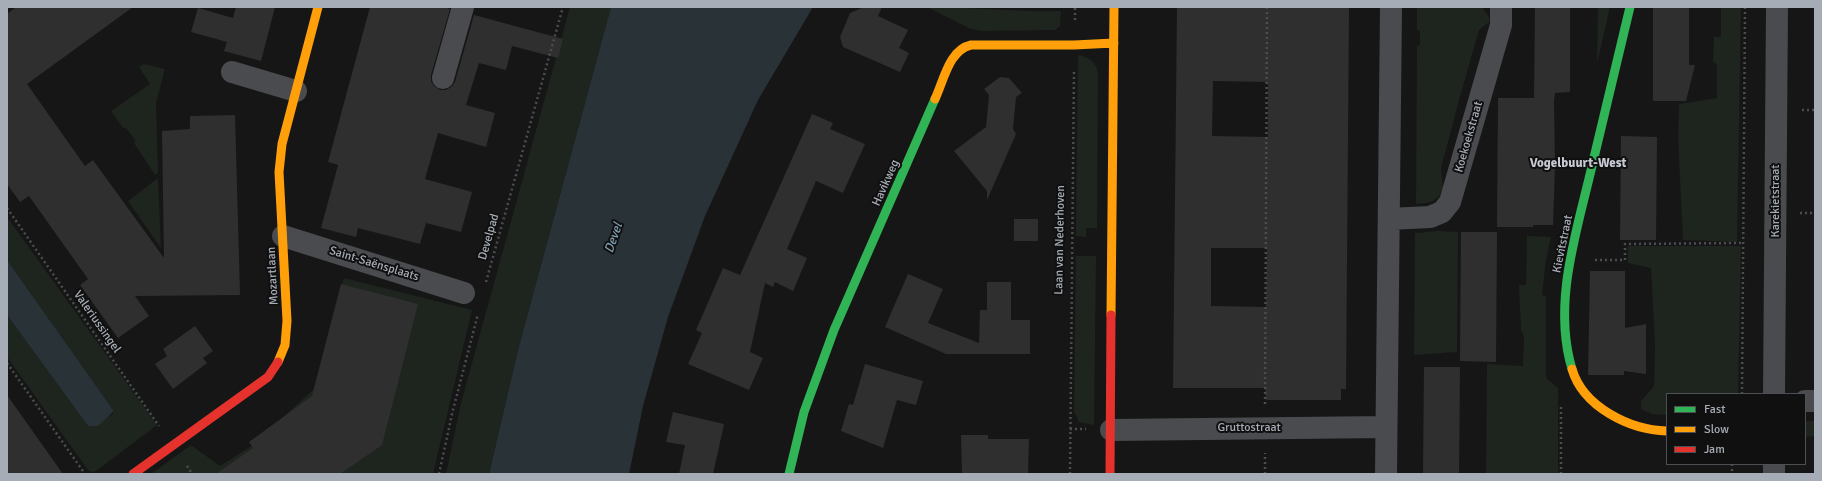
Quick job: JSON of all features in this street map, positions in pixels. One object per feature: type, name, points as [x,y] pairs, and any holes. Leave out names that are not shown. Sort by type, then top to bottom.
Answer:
[{"type":"street","name":"Mozartlaan","points":[[133,474],[268,377],[280,362],[286,344],[287,321],[279,172],[282,144],[318,7]]},
{"type":"street","points":[[443,78],[463,7]]},
{"type":"street","points":[[1110,474],[1114,7]]},
{"type":"street","points":[[1386,474],[1391,7]]},
{"type":"street","name":"Koekoekstraat","points":[[1389,219],[1430,217],[1442,212],[1450,202],[1501,25],[1502,7]]},
{"type":"street","name":"Kievitstraat","points":[[1630,7],[1570,260],[1565,298],[1567,355],[1572,374],[1581,389],[1600,407],[1624,422],[1650,431],[1666,431]]},
{"type":"street","name":"Karekietstraat","points":[[1774,393],[1777,7]]},
{"type":"street","name":"Havikweg","points":[[789,474],[804,412],[834,330],[956,54],[963,47],[971,45],[1074,45],[1114,43]]},
{"type":"street","points":[[232,72],[296,91]]},
{"type":"street","name":"Saint-Saënsplaats","points":[[282,236],[472,299]]},
{"type":"street","name":"Gruttostraat","points":[[1111,430],[1386,427]]},
{"type":"path","name":"Develpad","points":[[486,283],[563,7]]},
{"type":"path","name":"Laan van Nederhoven","points":[[1070,474],[1075,7]]},
{"type":"path","points":[[1265,474],[1267,7]]},
{"type":"path","points":[[1742,393],[1745,7]]},
{"type":"path","name":"Valeriussingel","points":[[7,208],[173,446]]},
{"type":"path","points":[[1570,260],[1625,260],[1625,244],[1743,243]]},
{"type":"path","points":[[439,474],[452,414],[472,299]]},
{"type":"path","points":[[7,363],[85,474]]},
{"type":"path","points":[[1561,474],[1561,394],[1576,381]]},
{"type":"shaded area","points":[[570,7],[611,7],[518,350],[489,474],[446,474],[461,403]]},
{"type":"shaded area","points":[[927,7],[1061,11],[1060,26],[1055,30],[983,31],[971,29]]},
{"type":"shaded area","points":[[1417,7],[1482,7],[1489,17],[1489,22],[1479,30],[1459,100],[1441,168],[1443,188],[1439,196],[1433,201],[1416,204],[1417,46],[1420,45],[1420,31],[1417,30]]},
{"type":"shaded area","points":[[1598,7],[1610,7],[1597,64]]},
{"type":"shaded area","points":[[1721,7],[1741,7],[1737,242],[1683,240],[1678,137],[1679,104],[1717,98],[1717,64],[1713,62],[1714,37],[1721,37]]},
{"type":"shaded area","points":[[1078,55],[1086,57],[1092,61],[1096,66],[1098,74],[1097,228],[1086,228],[1086,237],[1076,236]]},
{"type":"shaded area","points":[[144,64],[165,69],[156,103],[158,173],[155,175],[134,143],[136,141],[126,128],[123,128],[111,111],[150,84],[139,67]]},
{"type":"shaded area","points":[[158,178],[161,248],[128,201]]},
{"type":"shaded area","points":[[7,217],[157,425],[96,471],[92,472],[88,470],[7,357],[7,315],[88,426],[113,414],[114,411],[7,260]]},
{"type":"shaded area","points":[[1438,231],[1458,232],[1457,352],[1414,355],[1415,233]]},
{"type":"shaded area","points":[[1527,236],[1551,237],[1546,260],[1542,295],[1546,296],[1546,375],[1547,379],[1558,388],[1558,474],[1486,474],[1487,364],[1523,366],[1524,337],[1521,330],[1519,285],[1526,285]]},
{"type":"shaded area","points":[[1628,246],[1741,246],[1738,393],[1666,393],[1666,415],[1652,414],[1641,409],[1641,401],[1654,386],[1655,346],[1651,268],[1628,263]]},
{"type":"shaded area","points":[[1076,256],[1096,256],[1094,425],[1079,422],[1074,411]]},
{"type":"shaded area","points":[[344,278],[472,310],[433,474],[151,474],[191,445],[220,466],[253,445],[314,389]]},
{"type":"shaded area","points":[[1806,421],[1815,421],[1815,436],[1806,437]]},
{"type":"water","name":"Devel","points":[[611,7],[813,7],[758,100],[705,216],[668,317],[643,406],[629,474],[489,474],[518,350]]},
{"type":"water","points":[[7,260],[114,411],[98,426],[88,426],[7,315]]},
{"type":"building","points":[[16,7],[133,7],[27,84],[85,166],[93,160],[164,258],[162,131],[190,129],[190,116],[235,115],[240,295],[135,296],[149,316],[118,338],[80,285],[88,279],[29,196],[20,202],[7,184],[7,14]]},
{"type":"building","points":[[236,7],[275,7],[261,61],[224,51],[227,42],[191,32],[198,8],[233,18]]},
{"type":"building","points":[[370,7],[443,7],[450,9],[431,75],[431,81],[434,86],[440,90],[446,90],[455,82],[474,15],[563,39],[558,58],[512,46],[506,70],[479,63],[466,105],[495,113],[486,147],[438,133],[425,179],[472,192],[461,232],[426,223],[420,244],[358,228],[356,237],[321,228],[338,165],[328,162]]},
{"type":"building","points":[[864,7],[882,7],[878,16],[908,30],[899,48],[909,53],[900,72],[843,47],[840,37],[850,13]]},
{"type":"building","points":[[1177,7],[1349,7],[1346,389],[1341,389],[1341,400],[1266,400],[1265,388],[1173,388]],"holes":[[[1213,81],[1268,82],[1268,137],[1212,136]],[[1211,248],[1267,248],[1266,307],[1211,306]]]},
{"type":"building","points":[[1535,7],[1570,7],[1570,92],[1555,93],[1554,101],[1555,167],[1553,225],[1533,225],[1533,227],[1497,227],[1498,98],[1534,98]]},
{"type":"building","points":[[1653,7],[1689,7],[1689,65],[1695,65],[1686,101],[1653,101]]},
{"type":"building","points":[[1000,77],[1009,78],[1022,93],[1016,97],[1013,129],[1016,134],[987,200],[987,191],[954,151],[986,127],[989,95],[984,89]]},
{"type":"building","points":[[812,114],[833,123],[830,129],[865,144],[843,193],[816,181],[787,249],[807,258],[793,291],[775,282],[773,287],[765,283],[750,352],[763,358],[749,390],[688,364],[702,333],[696,330],[723,268],[740,275]]},
{"type":"building","points":[[1621,136],[1657,137],[1656,240],[1620,240]]},
{"type":"building","points":[[1014,219],[1038,219],[1038,241],[1014,241]]},
{"type":"building","points":[[1461,232],[1497,232],[1496,362],[1460,361]]},
{"type":"building","points":[[1590,271],[1625,271],[1625,328],[1646,324],[1646,374],[1624,371],[1624,375],[1588,375]]},
{"type":"building","points":[[908,274],[943,289],[928,323],[979,343],[980,310],[987,310],[987,282],[1011,282],[1011,320],[1030,320],[1030,354],[946,354],[885,327]]},
{"type":"building","points":[[341,284],[418,304],[382,445],[340,474],[216,474],[253,448],[249,442],[312,396]]},
{"type":"building","points":[[195,326],[213,351],[203,358],[207,363],[173,389],[155,364],[167,356],[163,349]]},
{"type":"building","points":[[865,364],[923,381],[916,405],[897,400],[883,448],[841,431],[849,404],[853,405]]},
{"type":"building","points":[[1424,367],[1460,367],[1459,474],[1423,474]]},
{"type":"building","points":[[7,395],[63,474],[7,474]]},
{"type":"building","points":[[673,412],[724,424],[713,474],[679,474],[685,445],[666,442]]},
{"type":"building","points":[[961,435],[988,435],[988,439],[1029,439],[1028,474],[962,474]]},
{"type":"traffic: fast","points":[[1572,369],[1567,344],[1565,319],[1569,267],[1630,7]]},
{"type":"traffic: fast","points":[[789,474],[804,412],[834,330],[935,99]]},
{"type":"traffic: slow","points":[[278,362],[285,345],[287,321],[279,172],[282,144],[318,7]]},
{"type":"traffic: slow","points":[[1111,315],[1114,7]]},
{"type":"traffic: slow","points":[[935,99],[952,59],[957,53],[971,45],[1074,45],[1114,43]]},
{"type":"traffic: slow","points":[[1572,369],[1578,383],[1586,395],[1610,414],[1638,426],[1653,430],[1666,431]]},
{"type":"traffic: jam","points":[[1110,474],[1111,315]]},
{"type":"traffic: jam","points":[[133,474],[268,377],[278,362]]},
{"type":"district","name":"Vogelbuurt-West","points":[[1578,164]]}]
